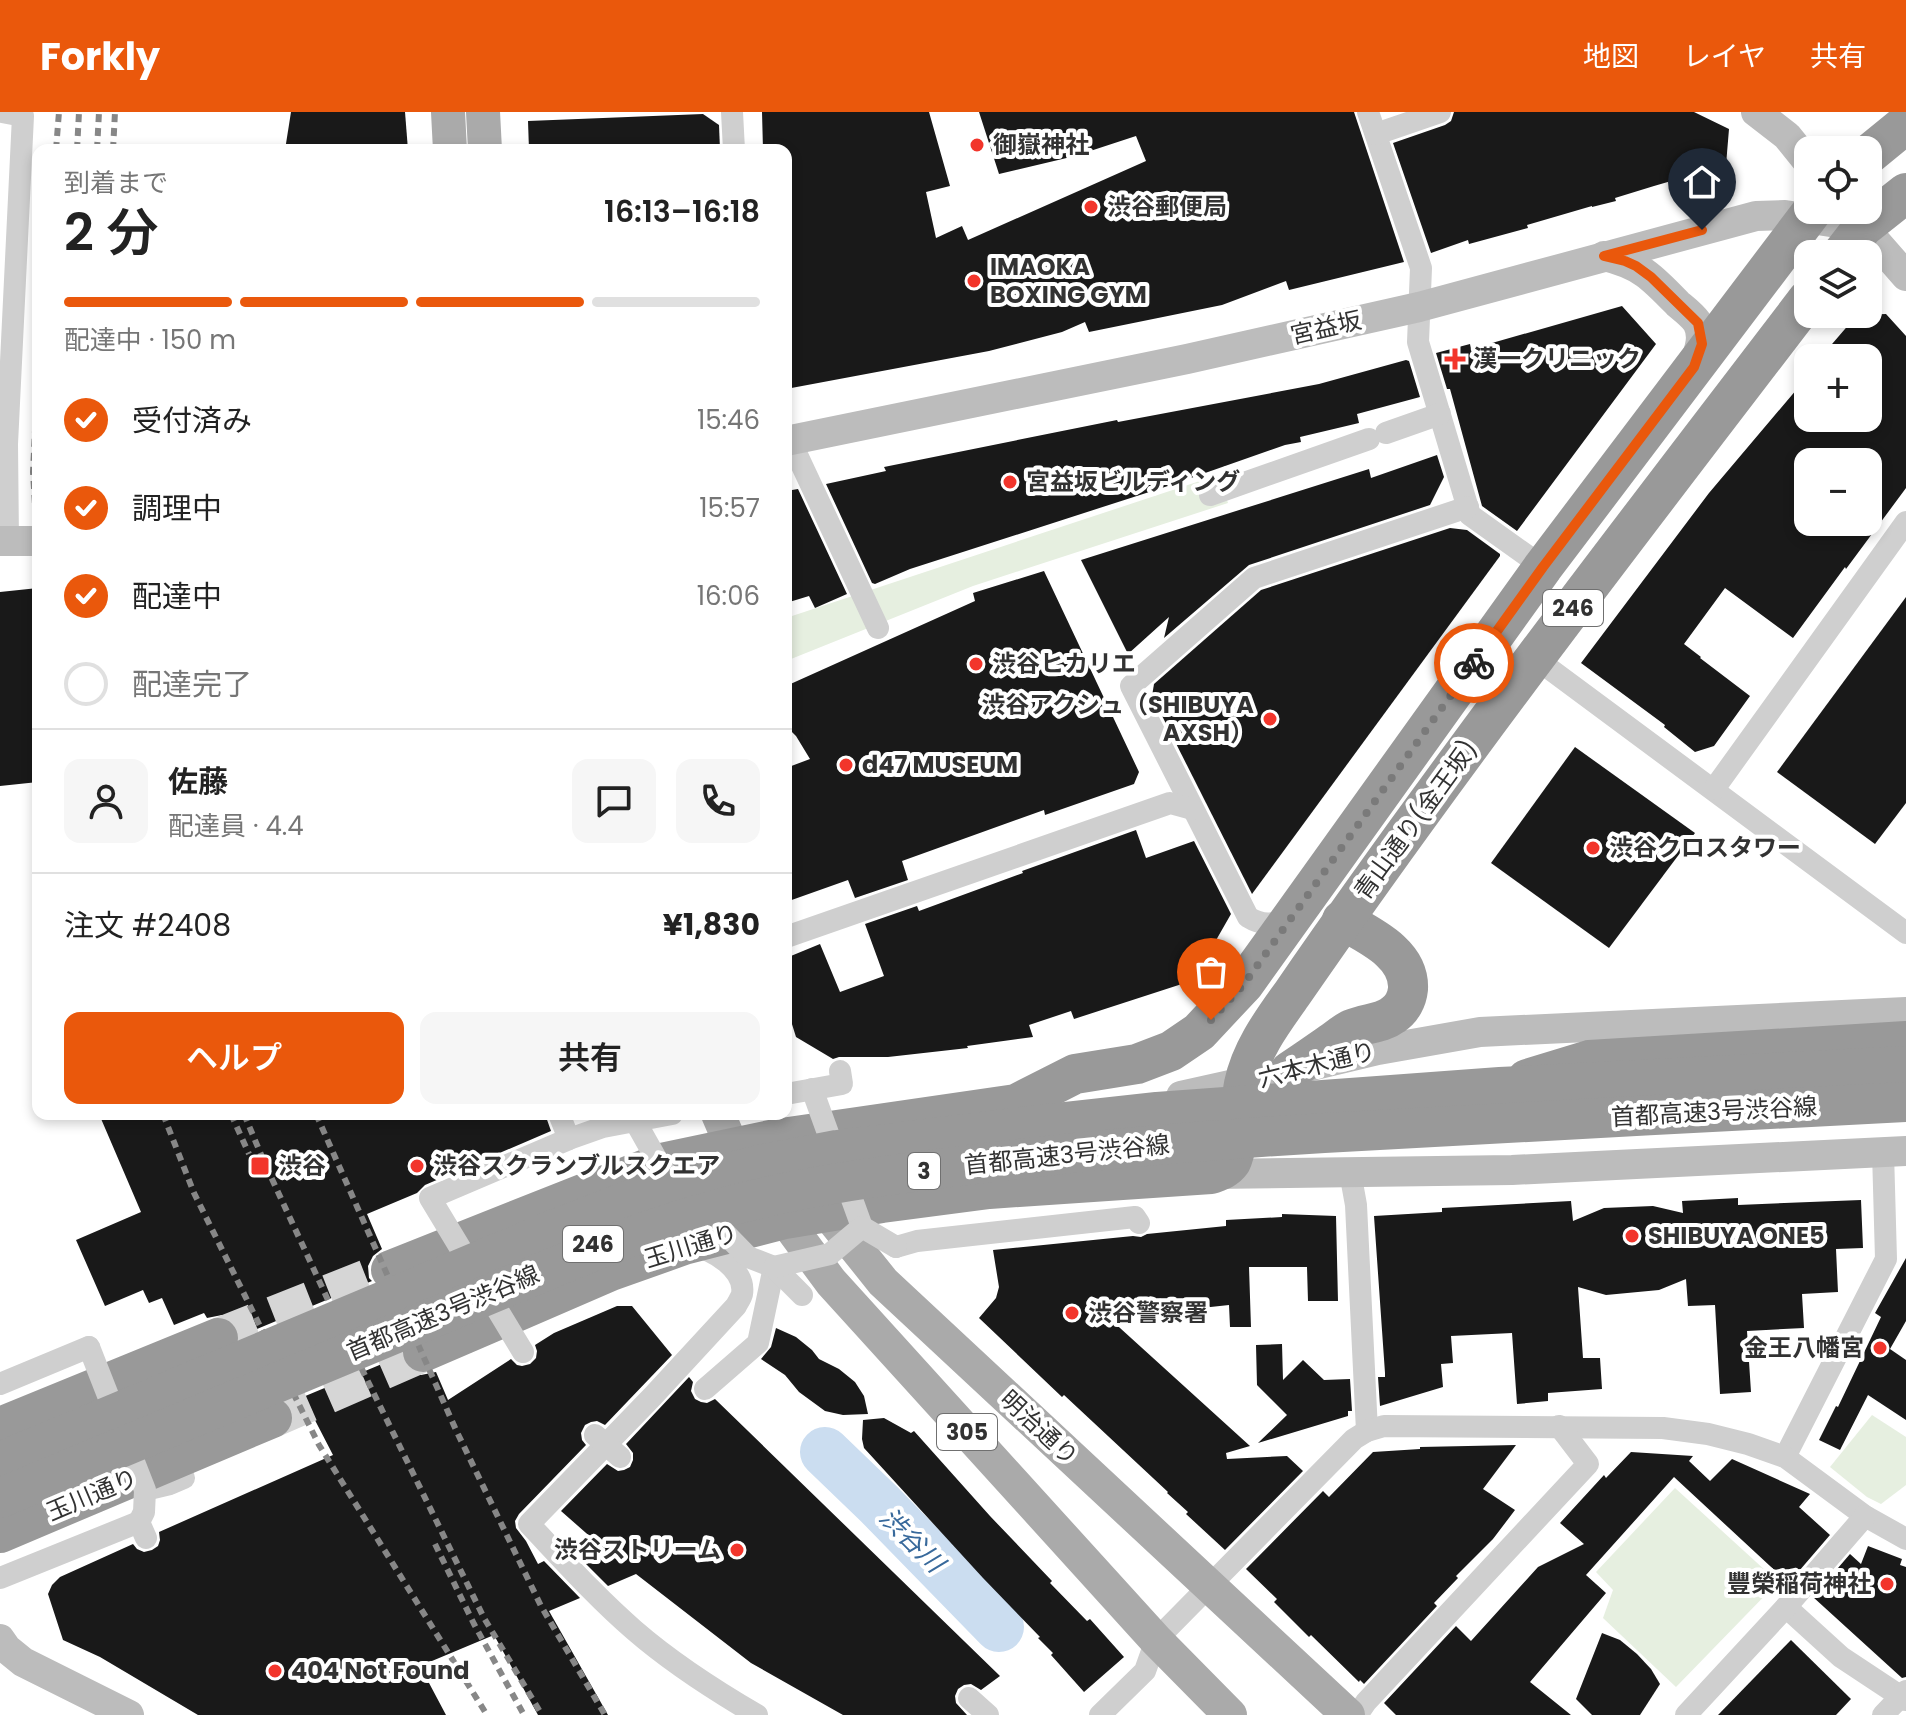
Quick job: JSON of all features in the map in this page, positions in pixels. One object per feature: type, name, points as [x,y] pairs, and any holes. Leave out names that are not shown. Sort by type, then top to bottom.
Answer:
[{"type":"highway","points":[[1882,144],[1906,124]]},
{"type":"highway","points":[[1851,230],[1906,193]]},
{"type":"highway","name":"青山通り(金王坂)","points":[[1016,1104],[1075,1074],[1137,1064],[1171,1051],[1199,1032],[1224,1008],[1543,567],[1801,224]]},
{"type":"highway","name":"青山通り(金王坂)","points":[[1244,1082],[1263,1035],[1342,920],[1535,658],[1794,317]]},
{"type":"highway","points":[[1290,1071],[1351,1029],[1395,1014],[1407,994],[1406,972],[1399,961],[1385,946],[1342,920]]},
{"type":"highway","points":[[1500,1087],[1589,1060],[1906,1041]]},
{"type":"highway","name":"首都高速3号渋谷線","points":[[0,1463],[558,1228],[627,1201],[764,1164],[837,1150],[1157,1112],[1500,1087],[1906,1066]]},
{"type":"highway","name":"246","points":[[407,1310],[636,1227],[697,1209],[785,1219],[989,1189],[1211,1174],[1223,1170],[1230,1163],[1244,1082]]},
{"type":"highway","name":"首都高速3号渋谷線","points":[[0,1497],[645,1231],[779,1194],[841,1182],[1157,1144],[1906,1102]]},
{"type":"highway","name":"六本木通り","points":[[726,1131],[1016,1104]]},
{"type":"highway","name":"246","points":[[407,1310],[661,1163],[726,1131]]},
{"type":"highway","points":[[1316,1133],[1489,1143],[1898,1141]]},
{"type":"highway","name":"玉川通り","points":[[407,1310],[611,1271],[684,1245],[785,1219]]},
{"type":"highway","points":[[0,1463],[244,1378]]},
{"type":"highway","points":[[0,1497],[244,1378]]},
{"type":"highway","points":[[0,1427],[244,1378]]},
{"type":"highway","name":"玉川通り","points":[[0,1533],[244,1378]]},
{"type":"main road","points":[[448,112],[450,144]]},
{"type":"main road","points":[[483,112],[485,144]]},
{"type":"main road","points":[[1756,112],[1794,145]]},
{"type":"main road","name":"宮益坂","points":[[792,439],[1142,368],[1419,307],[1756,216],[1794,215]]},
{"type":"main road","points":[[1851,230],[1906,276]]},
{"type":"main road","points":[[1604,256],[1636,266],[1698,323],[1702,344],[1694,367]]},
{"type":"main road","points":[[4,541],[32,541]]},
{"type":"main road","name":"六本木通り","points":[[1016,1104],[1076,1110],[1174,1097],[1378,1050],[1509,1029],[1906,1012]]},
{"type":"main road","points":[[1350,1172],[1346,1118],[1358,1080],[1378,1050]]},
{"type":"main road","name":"明治通り","points":[[769,1127],[826,1212],[883,1282],[1348,1715]]},
{"type":"main road","name":"305","points":[[726,1131],[831,1282],[1156,1640],[1230,1715]]},
{"type":"main road","points":[[1211,1174],[1512,1170],[1898,1141]]},
{"type":"main road","points":[[2,1651],[129,1715]]},
{"type":"street","points":[[2,112],[23,116],[4,541]]},
{"type":"street","points":[[732,112],[734,144]]},
{"type":"street","points":[[1368,112],[1421,268],[1418,342],[1470,515],[1543,567]]},
{"type":"street","points":[[1376,134],[1440,112]]},
{"type":"street","points":[[1210,495],[1440,414]]},
{"type":"street","points":[[792,448],[878,628]]},
{"type":"street","points":[[1292,917],[1268,924],[1257,923],[1248,917],[1131,686],[1254,578],[1468,507]]},
{"type":"street","points":[[1714,789],[1906,522]]},
{"type":"street","points":[[1535,658],[1906,933]]},
{"type":"street","points":[[792,935],[1170,803],[1192,809]]},
{"type":"street","points":[[792,1093],[842,1084],[840,1071]]},
{"type":"street","points":[[812,1089],[862,1227],[896,1247],[917,1241],[1137,1220]]},
{"type":"street","points":[[561,1120],[569,1139]]},
{"type":"street","points":[[523,1352],[430,1198],[569,1139],[603,1127],[640,1120]]},
{"type":"street","points":[[635,1121],[662,1169],[748,1257],[774,1267],[802,1295]]},
{"type":"street","points":[[1785,1457],[1886,1259],[1898,1141]]},
{"type":"street","points":[[1350,1172],[1356,1205],[1367,1431]]},
{"type":"street","points":[[774,1267],[830,1254],[862,1227]]},
{"type":"street","points":[[684,1245],[702,1248],[731,1266],[742,1286],[742,1296],[652,1397],[529,1524],[634,1630],[706,1685],[757,1715]]},
{"type":"street","points":[[705,1389],[758,1343],[774,1267]]},
{"type":"street","points":[[0,1384],[89,1347],[145,1490],[142,1530],[0,1578]]},
{"type":"street","points":[[99,1371],[121,1362]]},
{"type":"street","points":[[1103,1712],[1145,1671],[1156,1640],[1354,1439],[1384,1426],[1663,1428],[1708,1434],[1785,1457],[1865,1516],[1906,1539]]},
{"type":"street","points":[[1357,1715],[1588,1464],[1559,1426]]},
{"type":"street","points":[[595,1435],[620,1457]]},
{"type":"street","points":[[145,1490],[184,1478]]},
{"type":"street","points":[[1686,1715],[1865,1516]]},
{"type":"street","points":[[1786,1607],[1841,1657],[1904,1696],[1883,1715]]},
{"type":"street","points":[[969,1698],[988,1715]]},
{"type":"green space","points":[[1218,475],[1228,503],[973,586],[792,659],[792,616]]},
{"type":"green space","points":[[1872,1415],[1906,1437],[1906,1485],[1881,1504],[1867,1497],[1830,1467]]},
{"type":"green space","points":[[1675,1488],[1778,1582],[1676,1687],[1603,1618],[1613,1590],[1596,1572]]},
{"type":"building","points":[[291,112],[405,112],[408,144],[286,144]]},
{"type":"building","points":[[762,112],[929,112],[950,186],[926,192],[936,238],[962,226],[968,240],[1146,161],[1136,136],[1075,156],[999,174],[979,112],[1354,112],[1404,262],[1289,290],[1286,281],[1222,305],[1089,332],[1085,322],[1062,332],[989,351],[792,388],[792,144],[763,144]]},
{"type":"building","points":[[1454,112],[1694,112],[1729,129],[1726,165],[1615,198],[1616,201],[1527,225],[1528,228],[1469,244],[1468,240],[1431,253],[1393,143],[1445,125],[1451,121]]},
{"type":"building","points":[[703,114],[719,125],[720,144],[529,144],[528,121]]},
{"type":"building","points":[[1622,306],[1656,344],[1517,531],[1482,506],[1450,389],[1447,389],[1436,353],[1470,344],[1471,349]]},
{"type":"building","points":[[1882,314],[1886,314],[1906,336],[1906,488],[1882,520],[1882,448],[1794,448],[1794,536],[1870,536],[1793,638],[1725,588],[1684,644],[1750,696],[1714,746],[1695,752],[1665,725],[1581,663],[1709,493],[1794,393],[1794,432],[1882,432],[1882,344],[1832,344],[1846,328],[1882,328]]},
{"type":"building","points":[[1409,361],[1420,397],[1357,414],[1359,423],[1300,437],[1301,442],[910,569],[875,584],[826,484],[886,471],[884,467],[1117,420],[1319,384]]},
{"type":"building","points":[[1437,455],[1444,477],[1430,505],[1249,565],[1164,638],[1169,617],[1128,654],[1081,560],[1369,469],[1371,478]]},
{"type":"building","points":[[798,489],[847,594],[815,608],[809,596],[792,601],[792,490]]},
{"type":"building","name":"渋谷アクシュ（SHIBUYA AXSH）","points":[[1450,528],[1467,530],[1500,556],[1252,894],[1152,696],[1154,684],[1261,590]]},
{"type":"building","name":"渋谷ヒカリエ","points":[[1044,571],[1139,772],[1134,784],[1045,815],[1044,810],[902,861],[908,880],[855,898],[848,880],[792,900],[792,766],[810,759],[792,732],[792,683],[975,601],[973,593]]},
{"type":"building","points":[[32,589],[32,783],[0,786],[0,592]]},
{"type":"building","points":[[1906,597],[1906,803],[1875,844],[1777,772]]},
{"type":"building","name":"渋谷クロスタワー","points":[[1575,747],[1695,833],[1609,948],[1491,863]]},
{"type":"building","points":[[1136,830],[1146,858],[1194,841],[1231,914],[1207,956],[1192,962],[1196,972],[1186,976],[1188,982],[1074,1019],[1071,1011],[1029,1025],[1033,1037],[888,1057],[833,1059],[796,1037],[792,1024],[792,956],[820,944],[840,992],[884,976],[865,924],[917,906],[919,911]]},
{"type":"building","name":"渋谷","points":[[102,1120],[547,1120],[551,1131],[425,1185],[417,1193],[367,1214],[382,1249],[373,1256],[368,1266],[372,1281],[240,1336],[233,1320],[222,1315],[207,1318],[204,1313],[174,1325],[162,1298],[149,1303],[143,1290],[105,1306],[76,1240],[141,1212]]},
{"type":"building","points":[[1738,1198],[1738,1205],[1861,1200],[1863,1248],[1836,1249],[1838,1292],[1802,1294],[1804,1328],[1747,1331],[1751,1392],[1720,1394],[1715,1305],[1688,1306],[1686,1279],[1659,1290],[1606,1295],[1578,1287],[1583,1358],[1600,1358],[1602,1389],[1548,1393],[1548,1401],[1517,1404],[1512,1333],[1451,1336],[1453,1363],[1441,1364],[1443,1387],[1380,1406],[1378,1377],[1385,1377],[1385,1373],[1374,1216],[1442,1212],[1442,1208],[1571,1201],[1573,1221],[1604,1208],[1653,1206],[1683,1213],[1682,1201]]},
{"type":"building","points":[[1282,1214],[1336,1216],[1338,1301],[1308,1301],[1307,1267],[1249,1267],[1251,1327],[1230,1327],[1229,1305],[1109,1318],[1250,1446],[1226,1453],[1227,1459],[1287,1456],[1303,1471],[1225,1550],[1186,1514],[1188,1512],[1168,1492],[979,1318],[996,1298],[999,1287],[993,1250],[1141,1237],[1226,1226],[1226,1220],[1282,1217]]},
{"type":"building","points":[[1906,1258],[1906,1321],[1890,1349],[1906,1360],[1906,1420],[1868,1395],[1840,1450],[1819,1440],[1881,1317],[1875,1313]]},
{"type":"building","points":[[617,1306],[632,1306],[672,1355],[605,1425],[597,1421],[585,1425],[581,1433],[586,1445],[515,1521],[516,1528],[538,1564],[544,1561],[580,1598],[549,1611],[608,1715],[538,1715],[494,1635],[420,1666],[446,1715],[198,1715],[100,1657],[63,1640],[48,1594],[60,1577],[133,1544],[144,1552],[152,1550],[158,1546],[159,1532],[333,1455],[303,1397],[401,1356],[410,1371],[421,1375],[436,1372],[448,1400],[511,1359],[517,1365],[530,1364],[536,1358],[535,1345],[554,1333]]},
{"type":"building","points":[[776,1328],[796,1337],[819,1359],[855,1382],[864,1396],[868,1414],[843,1415],[825,1411],[799,1392],[785,1375],[761,1359],[771,1347]]},
{"type":"building","points":[[1282,1344],[1283,1380],[1303,1360],[1324,1380],[1350,1379],[1352,1411],[1348,1411],[1348,1416],[1258,1443],[1287,1415],[1257,1385],[1256,1345]]},
{"type":"building","name":"渋谷ストリーム","points":[[689,1377],[693,1382],[691,1391],[695,1399],[707,1403],[715,1399],[1000,1676],[981,1690],[971,1684],[958,1689],[956,1703],[967,1715],[843,1715],[751,1663],[636,1574],[608,1586],[572,1550],[594,1540],[561,1511],[607,1464],[618,1471],[630,1467],[633,1453],[626,1444]]},
{"type":"building","points":[[884,1418],[911,1433],[914,1431],[1052,1581],[1050,1583],[1087,1621],[1090,1619],[1124,1657],[1084,1692],[1051,1655],[1053,1653],[1040,1637],[864,1448],[863,1420]]},
{"type":"building","points":[[1516,1445],[1483,1489],[1515,1510],[1493,1539],[1434,1603],[1437,1606],[1364,1684],[1311,1635],[1309,1637],[1246,1569],[1323,1491],[1329,1497],[1373,1452],[1420,1447]]},
{"type":"building","points":[[1631,1452],[1693,1456],[1689,1461],[1710,1481],[1732,1459],[1810,1494],[1799,1507],[1830,1535],[1793,1578],[1789,1574],[1784,1579],[1674,1477],[1586,1575],[1606,1593],[1530,1682],[1571,1715],[1396,1715],[1384,1703],[1456,1626],[1471,1641],[1538,1567],[1584,1544],[1560,1523],[1604,1475],[1606,1478]]},
{"type":"building","points":[[1868,1546],[1902,1559],[1900,1565],[1906,1567],[1906,1677],[1902,1678],[1813,1597],[1850,1554],[1861,1564]]},
{"type":"building","points":[[1602,1633],[1620,1640],[1637,1654],[1660,1684],[1640,1715],[1592,1715],[1576,1699]]},
{"type":"building","points":[[1791,1640],[1851,1699],[1836,1715],[1718,1715]]},
{"type":"waterway","name":"渋谷川","points":[[825,1452],[999,1627]]},
{"type":"tunnel","points":[[218,1338],[391,1270]]},
{"type":"tunnel","points":[[272,1418],[423,1352]]},
{"type":"railway","points":[[56,144],[59,112]]},
{"type":"railway","points":[[77,144],[79,112]]},
{"type":"railway","points":[[97,144],[99,112]]},
{"type":"railway","points":[[113,144],[115,112]]},
{"type":"railway","points":[[165,1120],[194,1193],[319,1445],[487,1715]]},
{"type":"railway","points":[[234,1120],[249,1154]]},
{"type":"railway","points":[[247,1120],[328,1300],[484,1618],[542,1715]]},
{"type":"railway","points":[[319,1120],[456,1430],[541,1606],[605,1715]]},
{"type":"railway","points":[[435,1544],[524,1715]]},
{"type":"way so far","points":[[1211,1020],[1244,984],[1474,663]]},
{"type":"place","name":"御嶽神社","points":[[977,145]]},
{"type":"place","name":"渋谷郵便局","points":[[1091,207]]},
{"type":"place","name":"IMAOKA BOXING GYM","points":[[974,281]]},
{"type":"place","name":"漢一クリニック","points":[[1455,359]]},
{"type":"place","name":"宮益坂ビルディング","points":[[1010,482]]},
{"type":"place","name":"渋谷ヒカリエ","points":[[976,664]]},
{"type":"place","name":"渋谷アクシュ（SHIBUYA AXSH）","points":[[1270,719]]},
{"type":"place","name":"d47 MUSEUM","points":[[846,765]]},
{"type":"place","name":"渋谷クロスタワー","points":[[1593,848]]},
{"type":"place","name":"渋谷","points":[[260,1166]]},
{"type":"place","name":"渋谷スクランブルスクエア","points":[[417,1166]]},
{"type":"place","name":"SHIBUYA ONE5","points":[[1632,1236]]},
{"type":"place","name":"渋谷警察署","points":[[1072,1313]]},
{"type":"place","name":"金王八幡宮","points":[[1880,1348]]},
{"type":"place","name":"渋谷ストリーム","points":[[737,1550]]},
{"type":"place","name":"豐榮稲荷神社","points":[[1887,1584]]},
{"type":"place","name":"404 Not Found","points":[[275,1671]]},
{"type":"route","points":[[1474,663],[1694,367],[1702,344],[1698,323],[1651,277],[1625,261],[1604,256],[1702,230]]}]
